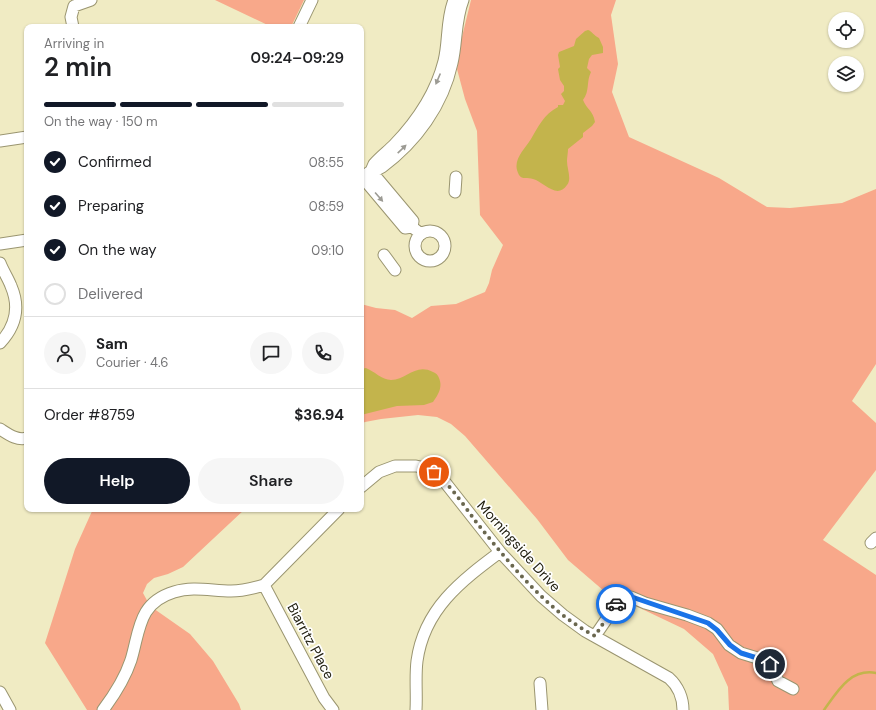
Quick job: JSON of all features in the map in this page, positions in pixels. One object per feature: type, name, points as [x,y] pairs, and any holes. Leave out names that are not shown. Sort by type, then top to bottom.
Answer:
[{"type":"street","points":[[72,24],[71,17],[74,6],[91,0]]},
{"type":"street","points":[[301,24],[312,0]]},
{"type":"street","points":[[417,230],[413,220],[400,213],[365,176],[380,168],[401,151],[415,136],[425,114],[441,94],[450,71],[454,52],[452,24],[454,0]]},
{"type":"street","points":[[452,24],[464,0]]},
{"type":"street","points":[[0,141],[24,138]]},
{"type":"street","points":[[455,192],[456,177]]},
{"type":"street","points":[[0,244],[24,240]]},
{"type":"street","points":[[384,254],[395,270]]},
{"type":"street","points":[[0,263],[11,286],[16,304],[15,317],[12,327],[0,343]]},
{"type":"street","points":[[0,429],[16,437],[24,439]]},
{"type":"street","name":"Morningside Drive","points":[[364,483],[376,473],[391,467],[410,465],[425,468],[434,472],[444,481],[500,552],[541,596],[574,624],[669,678],[675,684],[680,696],[683,710]]},
{"type":"street","points":[[103,710],[114,695],[124,677],[131,660],[140,622],[147,609],[156,600],[174,592],[187,590],[231,591],[245,590],[264,585],[336,512]]},
{"type":"street","points":[[416,710],[417,661],[421,644],[433,615],[447,595],[458,584],[500,552]]},
{"type":"street","name":"Biarritz Place","points":[[264,585],[324,698],[333,710]]},
{"type":"street","points":[[595,636],[621,598],[625,596],[631,597],[645,603],[687,615],[708,623],[717,630],[730,645],[741,653],[767,661],[774,671],[778,681],[793,689]]},
{"type":"street","points":[[540,683],[542,710]]},
{"type":"street","points":[[0,692],[10,710]]},
{"type":"shaded area","points":[[215,0],[304,0],[292,24],[266,24]]},
{"type":"shaded area","points":[[471,0],[616,0],[611,15],[618,64],[612,92],[629,137],[719,178],[767,207],[790,208],[842,203],[876,189],[876,364],[852,401],[876,423],[876,470],[823,540],[876,575],[876,710],[729,710],[728,687],[713,654],[684,629],[604,591],[568,560],[537,519],[465,436],[451,424],[437,417],[418,415],[364,422],[364,305],[395,310],[412,318],[431,306],[456,304],[485,292],[492,270],[503,245],[480,215],[477,131],[465,99],[457,69],[461,41]]},
{"type":"shaded area","points":[[588,30],[599,38],[603,47],[603,53],[592,55],[589,59],[587,68],[591,72],[583,100],[593,115],[595,122],[583,133],[583,137],[568,149],[567,161],[569,180],[567,185],[559,191],[550,189],[533,179],[520,177],[517,170],[517,160],[545,117],[558,107],[558,105],[563,105],[565,101],[561,94],[564,91],[564,86],[560,80],[558,69],[560,67],[559,52],[574,46],[576,39]]},
{"type":"shaded area","points":[[364,368],[366,368],[388,380],[397,379],[421,369],[435,373],[440,381],[437,397],[433,402],[424,405],[397,406],[364,414]]},
{"type":"shaded area","points":[[92,512],[242,512],[183,567],[168,574],[154,578],[147,584],[143,593],[150,606],[190,634],[213,661],[239,704],[241,710],[87,710],[45,643],[75,549]]},
{"type":"waterway","points":[[824,710],[839,689],[852,678],[867,672],[876,673]]},
{"type":"way so far","points":[[434,472],[449,487],[500,552],[531,586],[574,624],[595,636],[616,604]]},
{"type":"route","points":[[616,604],[621,598],[629,596],[645,603],[701,620],[713,626],[730,645],[741,653],[767,661],[770,664]]}]
